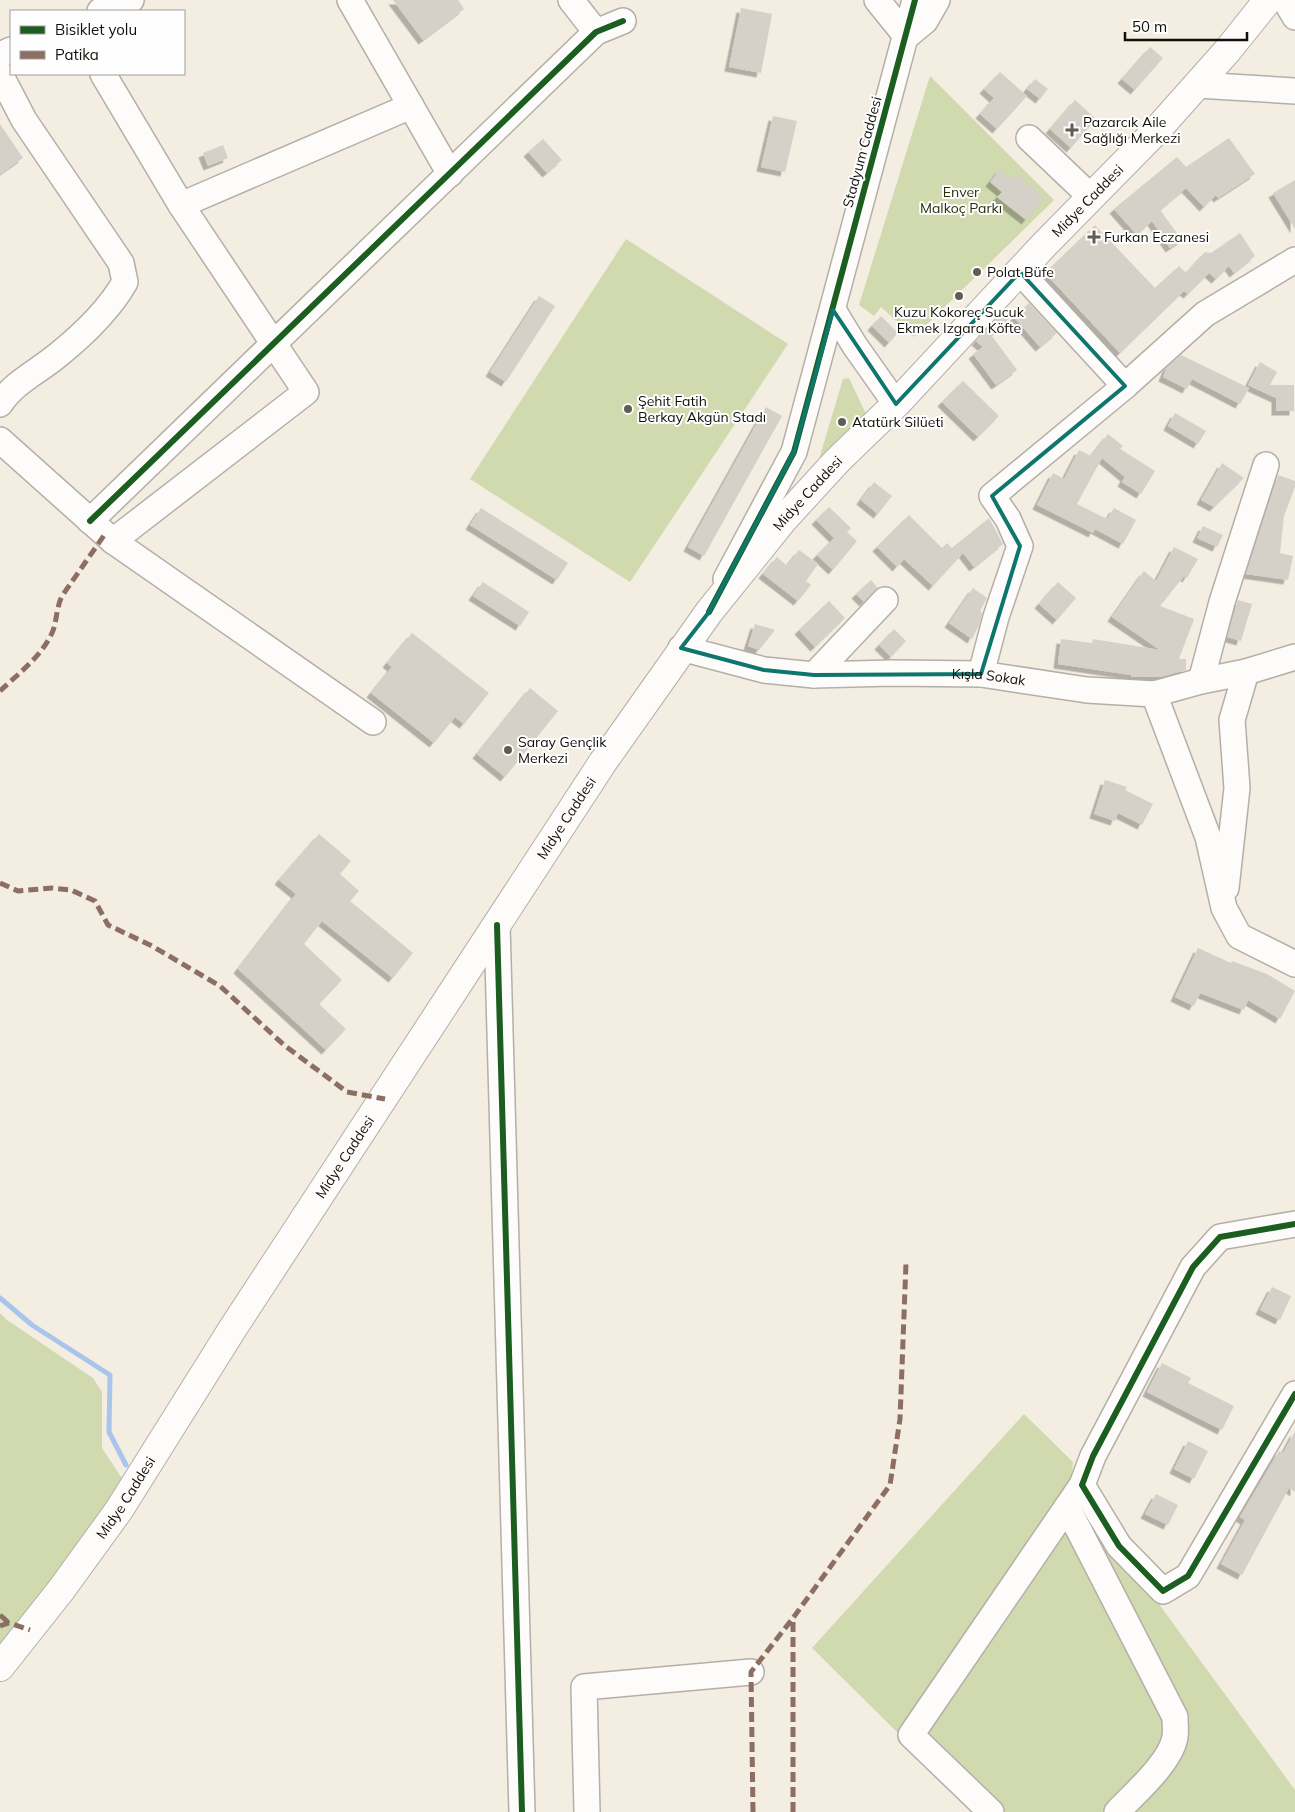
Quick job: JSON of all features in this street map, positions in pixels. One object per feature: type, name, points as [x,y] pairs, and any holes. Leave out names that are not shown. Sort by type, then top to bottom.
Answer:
[{"type":"main road","name":"Midye Caddesi","points":[[0,1667],[71,1577],[119,1510],[233,1328],[603,762],[708,612],[783,520],[837,461],[896,404],[1197,85],[1268,0]]},
{"type":"street","points":[[103,10],[131,0]]},
{"type":"street","points":[[350,0],[450,174]]},
{"type":"street","points":[[571,0],[596,32]]},
{"type":"street","points":[[877,0],[906,36],[925,21],[937,0]]},
{"type":"street","name":"Stadyum Caddesi","points":[[708,612],[794,452],[916,0]]},
{"type":"street","points":[[1284,0],[1295,16]]},
{"type":"street","points":[[90,521],[596,32],[622,21]]},
{"type":"street","points":[[0,74],[24,120],[121,263],[125,282],[113,303],[59,354],[7,394],[0,404]]},
{"type":"street","points":[[105,75],[181,205],[306,392],[113,541]]},
{"type":"street","points":[[1197,85],[1295,91]]},
{"type":"street","points":[[181,205],[411,106]]},
{"type":"street","points":[[1029,138],[1092,197]]},
{"type":"street","points":[[981,674],[996,617],[1020,546],[1008,519],[992,496],[1125,386],[1205,314],[1295,260]]},
{"type":"street","points":[[1020,272],[1125,386]]},
{"type":"street","points":[[833,310],[855,346],[896,404]]},
{"type":"street","points":[[0,440],[113,541],[373,722]]},
{"type":"street","points":[[1201,681],[1222,602],[1266,465]]},
{"type":"street","points":[[814,676],[885,600]]},
{"type":"street","name":"Kışla Sokak","points":[[681,648],[764,670],[814,676],[892,673],[981,674],[1087,690],[1154,694],[1201,681],[1246,672],[1295,657]]},
{"type":"street","points":[[1224,908],[1237,788],[1232,720],[1246,672]]},
{"type":"street","points":[[1154,694],[1208,837],[1224,908],[1239,936],[1295,964]]},
{"type":"street","points":[[497,925],[522,1812]]},
{"type":"street","points":[[992,1812],[911,1735],[1082,1485],[1093,1456],[1193,1267],[1220,1237],[1295,1224]]},
{"type":"street","points":[[1082,1485],[1119,1546],[1163,1592],[1188,1576],[1295,1394]]},
{"type":"street","points":[[1067,1507],[1175,1717],[1175,1738],[1162,1764],[1117,1812]]},
{"type":"street","points":[[587,1812],[584,1687],[751,1672]]},
{"type":"highlighted area","points":[[1020,272],[1125,386],[992,496],[1020,546],[981,674],[814,675],[764,670],[681,648],[709,612],[794,452],[833,310],[896,404]]},
{"type":"green space","name":"Enver Malkoç Parkı","points":[[930,76],[1054,200],[914,337],[881,307],[874,316],[859,305]]},
{"type":"green space","name":"Şehit Fatih Berkay Akgün Stadı","points":[[626,239],[788,344],[630,582],[470,479]]},
{"type":"green space","points":[[849,378],[867,416],[816,469],[843,379]]},
{"type":"green space","points":[[0,1313],[7,1320],[93,1378],[102,1392],[102,1448],[127,1486],[0,1657]]},
{"type":"green space","points":[[1024,1414],[1073,1462],[1071,1484],[1295,1790],[1295,1812],[978,1812],[812,1648]]},
{"type":"building","points":[[393,0],[458,0],[464,9],[423,40]]},
{"type":"building","points":[[741,8],[772,14],[761,73],[729,67]]},
{"type":"building","points":[[1150,47],[1163,58],[1135,90],[1122,79]]},
{"type":"building","points":[[1000,72],[1027,96],[997,129],[980,114],[994,98],[984,89]]},
{"type":"building","points":[[1035,79],[1048,89],[1040,99],[1027,89]]},
{"type":"building","points":[[1075,100],[1096,119],[1071,148],[1050,129]]},
{"type":"building","points":[[773,116],[797,121],[785,172],[761,167]]},
{"type":"building","points":[[0,124],[23,158],[0,174]]},
{"type":"building","points":[[1229,138],[1255,174],[1218,198],[1216,195],[1204,207],[1186,188],[1160,210],[1182,240],[1170,248],[1152,221],[1137,235],[1114,209],[1177,157],[1186,167]]},
{"type":"building","points":[[543,139],[562,160],[547,173],[528,152]]},
{"type":"building","points":[[223,145],[228,158],[208,166],[203,153]]},
{"type":"building","points":[[1000,169],[1012,179],[1016,174],[1044,197],[1026,220],[997,197],[1002,192],[990,182]]},
{"type":"building","points":[[1295,180],[1295,229],[1273,193]]},
{"type":"building","points":[[1095,225],[1155,288],[1179,266],[1186,273],[1205,252],[1211,253],[1240,233],[1255,256],[1234,273],[1229,266],[1216,279],[1209,273],[1188,294],[1184,291],[1120,353],[1045,273]]},
{"type":"building","points":[[539,296],[555,306],[506,382],[490,372]]},
{"type":"building","points":[[1029,303],[1057,333],[1040,347],[1014,317]]},
{"type":"building","points":[[1006,308],[1013,314],[992,336],[1017,370],[996,385],[973,354],[983,347],[976,341]]},
{"type":"building","points":[[881,316],[898,333],[889,343],[872,326]]},
{"type":"building","points":[[1181,355],[1249,388],[1240,404],[1192,379],[1187,389],[1163,377],[1167,367]]},
{"type":"building","points":[[1260,362],[1277,372],[1270,385],[1294,385],[1294,411],[1276,411],[1276,398],[1248,385]]},
{"type":"building","points":[[963,381],[999,416],[978,437],[942,402]]},
{"type":"building","points":[[766,407],[782,416],[704,556],[688,547]]},
{"type":"building","points":[[1175,413],[1206,431],[1198,444],[1168,426]]},
{"type":"building","points":[[1108,434],[1123,446],[1120,449],[1155,471],[1141,494],[1122,482],[1125,477],[1102,458],[1077,504],[1107,519],[1114,508],[1136,520],[1123,544],[1095,529],[1093,533],[1037,505],[1053,473],[1064,479],[1079,450],[1091,456]]},
{"type":"building","points":[[1222,463],[1244,478],[1214,507],[1201,500]]},
{"type":"building","points":[[1278,475],[1295,481],[1295,487],[1284,516],[1280,553],[1293,556],[1288,580],[1246,574]]},
{"type":"building","points":[[874,482],[892,496],[878,514],[861,500]]},
{"type":"building","points":[[829,507],[851,528],[847,532],[857,541],[833,570],[817,555],[834,538],[816,520]]},
{"type":"building","points":[[481,508],[568,563],[557,580],[470,525]]},
{"type":"building","points":[[909,515],[942,548],[947,543],[952,548],[989,518],[1003,544],[974,567],[963,553],[933,586],[904,559],[897,567],[877,547]]},
{"type":"building","points":[[1203,526],[1223,535],[1217,547],[1197,538]]},
{"type":"building","points":[[1174,547],[1198,559],[1187,578],[1184,576],[1160,606],[1194,619],[1179,659],[1186,659],[1186,670],[1160,677],[1131,677],[1131,675],[1058,664],[1061,639],[1092,643],[1093,639],[1160,650],[1112,617],[1144,571],[1156,581]]},
{"type":"building","points":[[799,550],[818,564],[806,581],[811,585],[798,601],[763,574],[777,557],[787,566]]},
{"type":"building","points":[[871,580],[878,588],[864,602],[856,594]]},
{"type":"building","points":[[483,582],[529,612],[520,626],[473,596]]},
{"type":"building","points":[[1058,582],[1076,598],[1057,620],[1039,604]]},
{"type":"building","points":[[973,588],[987,598],[980,611],[982,613],[980,623],[972,639],[949,623]]},
{"type":"building","points":[[1238,600],[1252,604],[1241,641],[1227,637]]},
{"type":"building","points":[[829,601],[845,618],[815,647],[799,630]]},
{"type":"building","points":[[755,624],[775,630],[759,650],[748,646]]},
{"type":"building","points":[[894,629],[906,641],[891,657],[879,645]]},
{"type":"building","points":[[412,633],[489,693],[464,724],[455,717],[434,743],[371,693],[392,667],[387,663]]},
{"type":"building","points":[[530,688],[558,711],[505,777],[477,754]]},
{"type":"building","points":[[1105,780],[1127,787],[1125,790],[1153,804],[1142,825],[1118,813],[1115,821],[1094,814]]},
{"type":"building","points":[[319,834],[351,861],[340,874],[359,891],[350,901],[413,953],[393,978],[322,921],[304,944],[342,980],[319,1004],[346,1029],[326,1050],[238,969],[296,894],[279,880]]},
{"type":"building","points":[[1198,948],[1231,963],[1232,961],[1267,974],[1295,991],[1280,1019],[1248,1000],[1244,1010],[1200,993],[1194,1006],[1175,997]]},
{"type":"building","points":[[1272,1287],[1291,1296],[1280,1320],[1260,1310]]},
{"type":"building","points":[[1162,1363],[1191,1378],[1188,1383],[1234,1406],[1222,1430],[1147,1392]]},
{"type":"building","points":[[1295,1431],[1295,1492],[1289,1488],[1242,1575],[1221,1564],[1245,1520],[1240,1517],[1279,1451],[1283,1453]]},
{"type":"building","points":[[1188,1441],[1208,1451],[1194,1479],[1174,1469]]},
{"type":"building","points":[[1156,1494],[1178,1505],[1168,1525],[1145,1514]]},
{"type":"waterway","points":[[0,1298],[32,1325],[110,1375],[109,1432],[126,1465]]},
{"type":"marked path","points":[[0,691],[29,665],[42,650],[54,629],[62,596],[105,534]]},
{"type":"marked path","points":[[0,883],[18,891],[52,888],[71,890],[95,901],[108,925],[152,946],[220,986],[284,1045],[347,1092],[385,1099]]},
{"type":"marked path","points":[[793,1812],[793,1618],[890,1485],[900,1419],[906,1263]]},
{"type":"marked path","points":[[0,1615],[9,1623]]},
{"type":"marked path","points":[[753,1812],[751,1672],[793,1618]]},
{"type":"marked path","points":[[0,1626],[9,1623],[30,1630]]},
{"type":"cycle path","points":[[709,612],[794,452],[915,0]]},
{"type":"cycle path","points":[[90,521],[596,32],[623,21]]},
{"type":"cycle path","points":[[497,925],[522,1812]]},
{"type":"cycle path","points":[[1295,1224],[1220,1237],[1193,1267],[1093,1456],[1082,1485],[1119,1546],[1163,1591],[1188,1576],[1295,1394]]},
{"type":"place","name":"Pazarcık Aile Sağlığı Merkezi","points":[[1072,130]]},
{"type":"place","name":"Furkan Eczanesi","points":[[1094,237]]},
{"type":"place","name":"Polat Büfe","points":[[977,272]]},
{"type":"place","name":"Kuzu Kokoreç Sucuk Ekmek Izgara Köfte","points":[[959,296]]},
{"type":"place","name":"Şehit Fatih Berkay Akgün Stadı","points":[[628,409]]},
{"type":"place","name":"Atatürk Silüeti","points":[[842,422]]},
{"type":"place","name":"Saray Gençlik Merkezi","points":[[508,750]]}]
